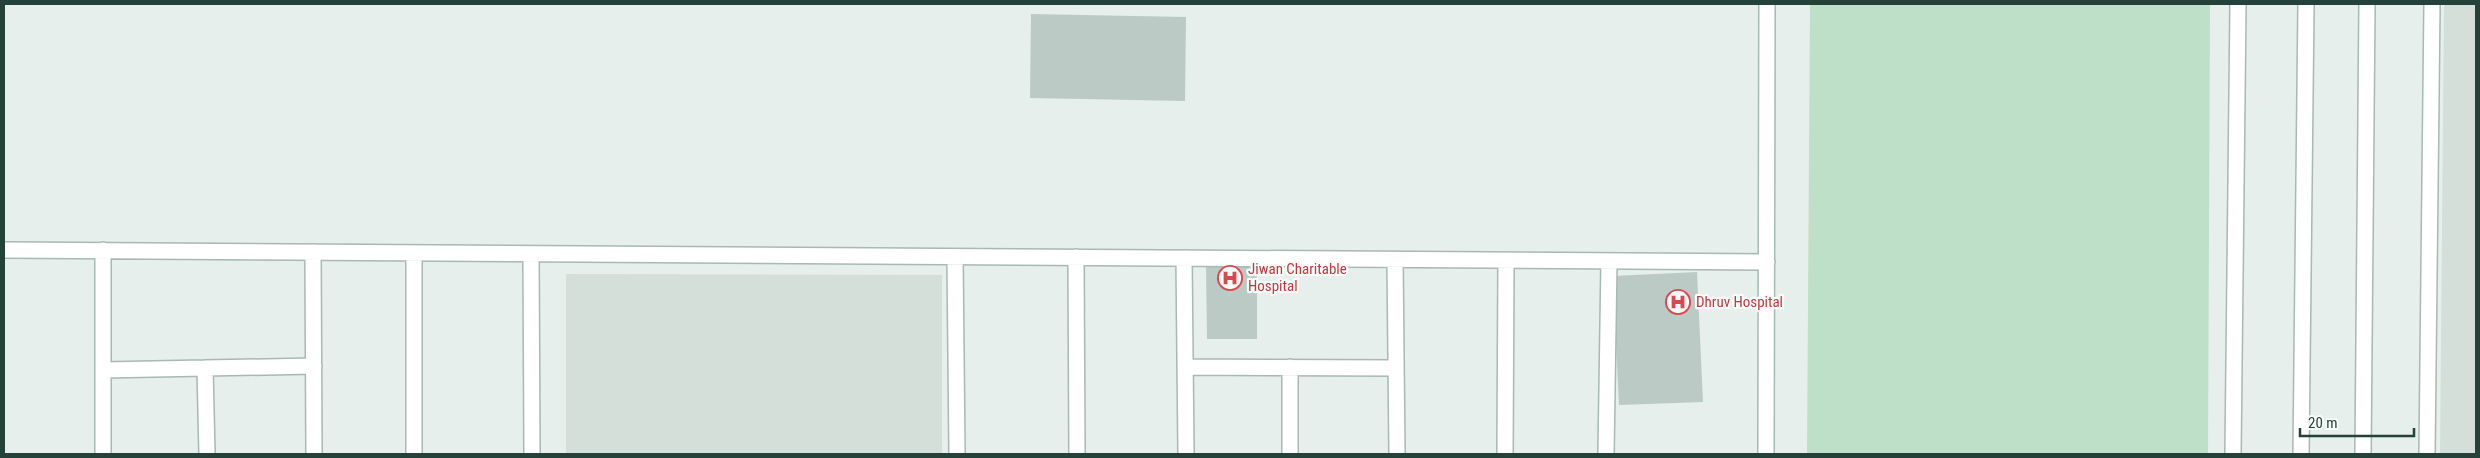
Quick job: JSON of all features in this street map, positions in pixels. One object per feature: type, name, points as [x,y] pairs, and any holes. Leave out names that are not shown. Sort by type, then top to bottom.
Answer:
[{"type":"street","points":[[1766,454],[1767,4]]},
{"type":"street","points":[[2234,454],[2238,4]]},
{"type":"street","points":[[2301,454],[2306,4]]},
{"type":"street","points":[[2363,454],[2367,4]]},
{"type":"street","points":[[2427,454],[2432,4]]},
{"type":"street","points":[[4,250],[1767,262]]},
{"type":"street","points":[[102,454],[103,250]]},
{"type":"street","points":[[313,252],[314,454]]},
{"type":"street","points":[[414,253],[414,454]]},
{"type":"street","points":[[531,254],[532,454]]},
{"type":"street","points":[[955,257],[957,454]]},
{"type":"street","points":[[1076,258],[1077,454]]},
{"type":"street","points":[[1184,258],[1186,454]]},
{"type":"street","points":[[1396,260],[1397,454]]},
{"type":"street","points":[[1505,454],[1506,261]]},
{"type":"street","points":[[1606,454],[1609,261]]},
{"type":"street","points":[[103,370],[314,366]]},
{"type":"street","points":[[1185,367],[1396,368]]},
{"type":"street","points":[[205,368],[207,454]]},
{"type":"street","points":[[1290,368],[1290,454]]},
{"type":"shaded area","points":[[2444,4],[2476,4],[2476,454],[2440,454]]},
{"type":"shaded area","points":[[566,274],[942,275],[942,454],[566,454]]},
{"type":"green space","points":[[1810,4],[2210,4],[2208,454],[1807,454]]},
{"type":"building","points":[[1031,14],[1186,17],[1185,101],[1030,98]]},
{"type":"building","points":[[1257,264],[1257,339],[1207,339],[1206,265]]},
{"type":"building","points":[[1697,272],[1703,402],[1619,405],[1613,276]]},
{"type":"place","name":"Jiwan Charitable Hospital","points":[[1230,278]]},
{"type":"place","name":"Dhruv Hospital","points":[[1678,302]]}]
